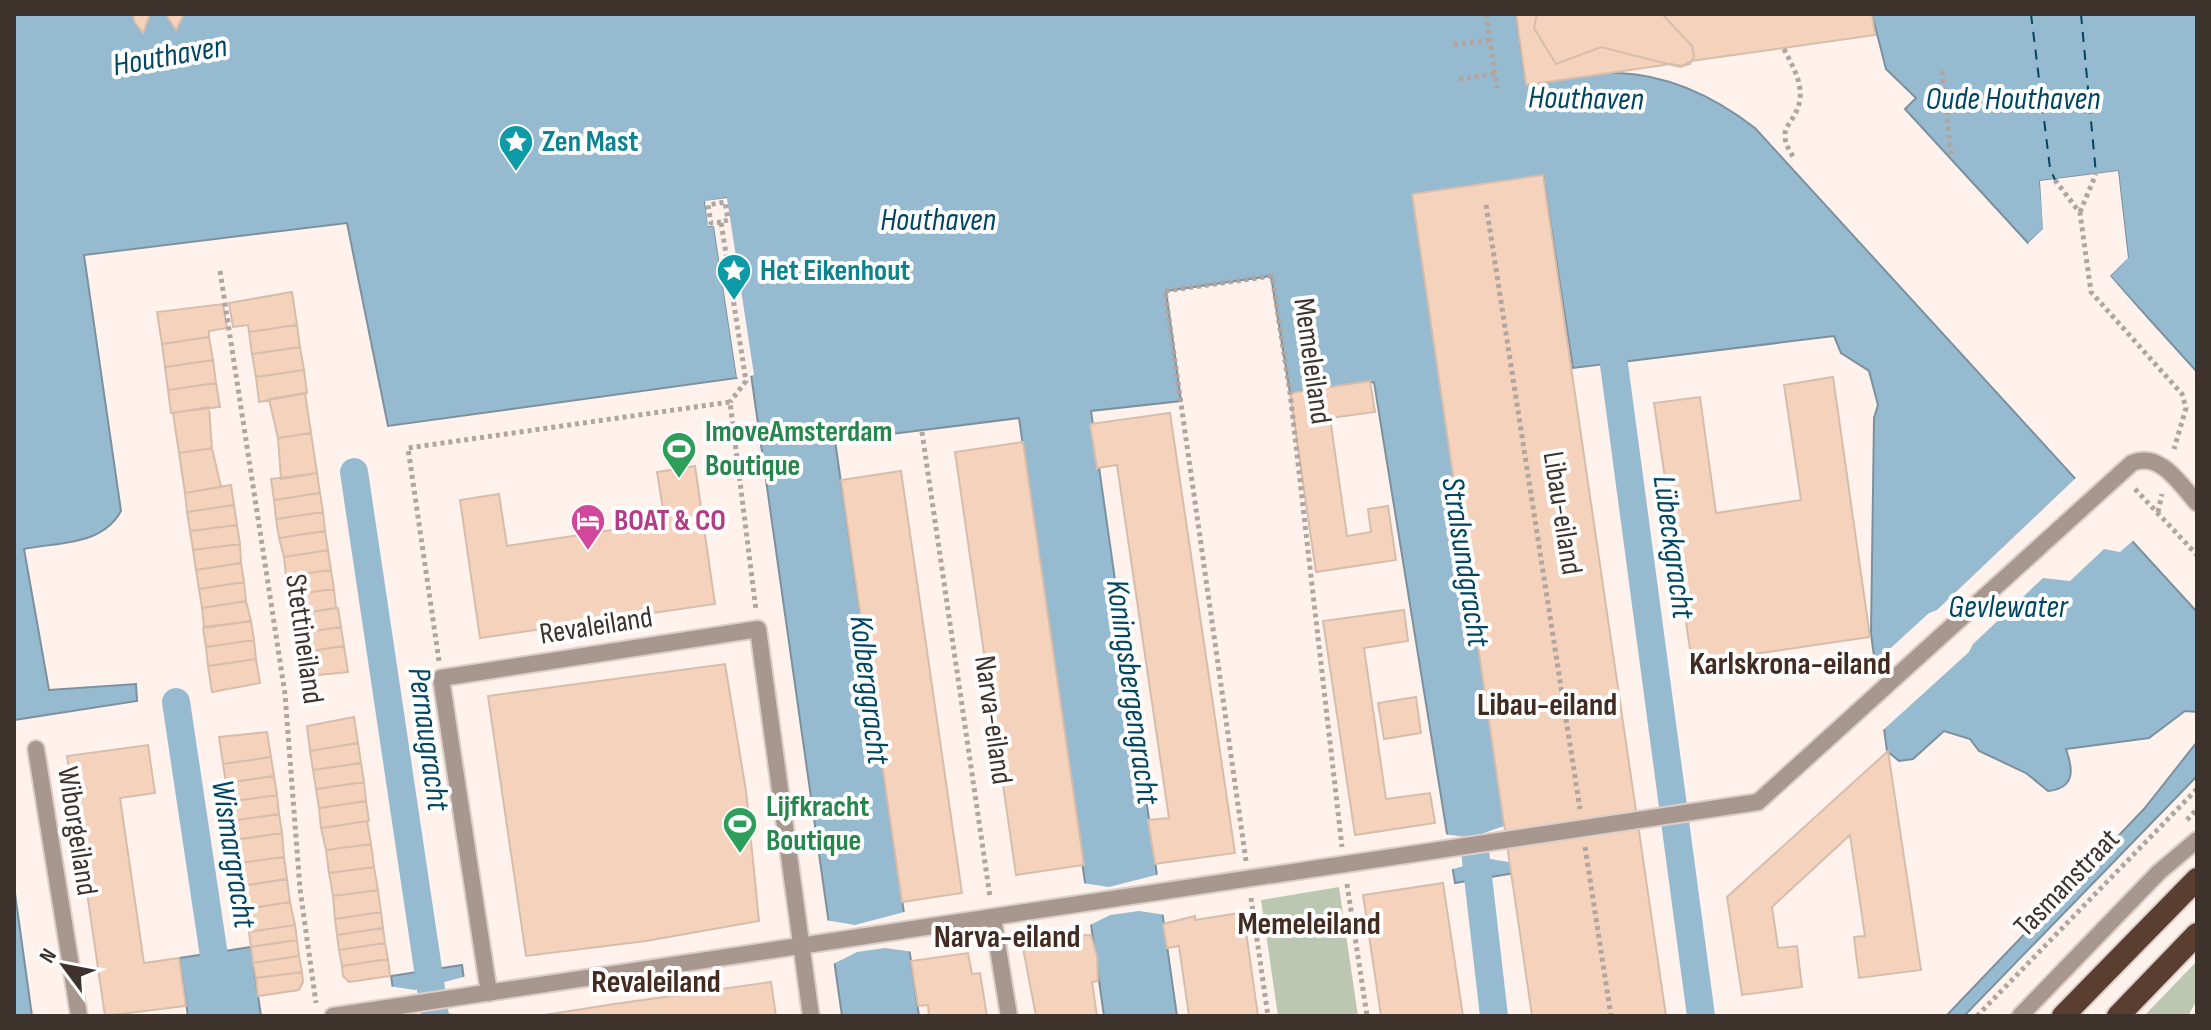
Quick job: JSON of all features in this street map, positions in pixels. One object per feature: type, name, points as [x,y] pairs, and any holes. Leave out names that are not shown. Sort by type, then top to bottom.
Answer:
[{"type":"highway","points":[[2063,1016],[2197,879]]},
{"type":"highway","points":[[2118,1016],[2197,934]]},
{"type":"street","points":[[333,1016],[1249,881],[1758,802],[2120,473],[2144,458],[2156,461],[2197,503]]},
{"type":"street","points":[[758,629],[811,1016]]},
{"type":"street","name":"Revaleiland","points":[[441,678],[758,629]]},
{"type":"street","points":[[441,678],[485,994]]},
{"type":"street","name":"Wiborgeiland","points":[[36,749],[79,1016]]},
{"type":"street","name":"Tasmanstraat","points":[[2020,1016],[2159,872],[2197,840]]},
{"type":"street","points":[[993,918],[1009,1016]]},
{"type":"path","points":[[1486,14],[1497,88]]},
{"type":"path","points":[[1454,45],[1490,40]]},
{"type":"path","points":[[1784,49],[1800,85],[1799,104],[1784,129],[1784,144],[1794,158]]},
{"type":"path","points":[[1942,71],[1951,156]]},
{"type":"path","points":[[1459,79],[1495,74]]},
{"type":"path","points":[[2080,213],[2096,174]]},
{"type":"path","points":[[2055,180],[2080,213],[2091,292],[2182,394],[2186,408],[2168,471]]},
{"type":"path","points":[[725,202],[728,220],[721,222],[711,223],[708,205],[725,202]]},
{"type":"path","name":"Libau-eiland","points":[[1486,205],[1611,1016]]},
{"type":"path","points":[[721,222],[746,381],[730,402],[758,629]]},
{"type":"path","name":"Stettineiland","points":[[220,271],[285,694],[300,889],[318,1016]]},
{"type":"path","name":"Memeleiland","points":[[1268,1016],[1165,291],[1272,276],[1290,393],[1344,866],[1367,1016]]},
{"type":"path","points":[[441,678],[408,448],[730,402]]},
{"type":"path","name":"Narva-eiland","points":[[922,432],[993,918]]},
{"type":"path","points":[[2120,473],[2197,555]]},
{"type":"path","name":"Tasmanstraat","points":[[1977,1016],[2197,789]]},
{"type":"green space","points":[[1339,887],[1358,1016],[1278,1016],[1261,900]]},
{"type":"green space","points":[[2197,961],[2197,1000],[2188,1016],[2144,1016]]},
{"type":"water","points":[[14,14],[1516,14],[1526,85],[1596,73],[1656,78],[1708,98],[1755,128],[2197,612],[2197,712],[2185,711],[2149,738],[2066,749],[2071,770],[2068,782],[2048,791],[2026,773],[1979,751],[1970,739],[1944,731],[1913,759],[1899,761],[1887,751],[1871,634],[1874,418],[1878,405],[1869,371],[1841,353],[1834,336],[1573,368],[1543,175],[1521,872],[1455,883],[1374,382],[1290,393],[1271,276],[1166,291],[1181,401],[1091,411],[1177,1016],[1104,1016],[1019,418],[835,441],[919,1016],[842,1016],[726,198],[705,202],[709,226],[714,225],[737,378],[388,426],[347,223],[84,255],[121,511],[103,531],[91,537],[24,549],[49,690],[136,684],[137,701],[14,720]]},
{"type":"water","name":"Oude Houthaven","points":[[1872,14],[2197,14],[2197,372],[2110,276],[2128,257],[2118,171],[2040,181],[2044,229],[2028,243],[1905,109],[1916,98],[1886,69]]},
{"type":"water","points":[[2197,742],[2197,776],[1964,1016],[1946,1016],[2144,809]]},
{"type":"water","points":[[14,886],[32,1016],[14,1016]]},
{"type":"water","points":[[251,947],[261,1016],[188,1016],[179,958]]},
{"type":"water","points":[[462,965],[469,1016],[397,1016],[391,976]]},
{"type":"pier","points":[[2118,171],[2128,258],[2110,276],[2197,376],[2106,277],[2124,256],[2115,176],[2044,185],[2047,230],[2031,246],[2028,243],[2043,229],[2040,181]]},
{"type":"pier","points":[[727,198],[754,375],[750,376],[724,202],[709,205],[712,222],[718,225],[741,377],[737,378],[714,226],[708,226],[705,201]]},
{"type":"pier","points":[[2079,475],[2136,538],[2120,552],[2104,549],[2070,581],[2043,578],[1973,644],[1969,652],[1882,731],[1870,667],[1929,613],[1937,610]]},
{"type":"pier","points":[[1515,822],[1521,864],[1490,859],[1449,870],[1443,834],[1484,833]]},
{"type":"pier","points":[[1160,874],[1166,915],[1139,911],[1110,915],[1088,926],[1082,883],[1109,887]]},
{"type":"pier","points":[[908,911],[914,952],[885,948],[857,952],[831,965],[825,920],[855,925]]},
{"type":"pier","points":[[467,976],[473,1016],[445,1013],[393,1016],[388,986],[415,990]]},
{"type":"building","points":[[133,14],[150,14],[143,33],[134,21]]},
{"type":"building","points":[[167,14],[184,14],[176,30],[168,18]]},
{"type":"building","points":[[1516,14],[1872,14],[1875,35],[1691,61],[1682,66],[1671,64],[1526,85]]},
{"type":"building","points":[[1537,14],[1662,14],[1692,46],[1694,57],[1690,64],[1680,67],[1601,47],[1556,64],[1534,28]]},
{"type":"building","points":[[1543,175],[1666,1016],[1532,1016],[1412,194]]},
{"type":"building","points":[[292,292],[297,325],[249,332],[248,325],[233,327],[229,303]]},
{"type":"building","points":[[223,304],[227,328],[209,331],[209,337],[162,344],[157,312]]},
{"type":"building","points":[[297,325],[300,347],[252,354],[249,332]]},
{"type":"building","points":[[209,337],[213,360],[165,367],[162,344]]},
{"type":"building","points":[[300,347],[304,370],[256,377],[252,354]]},
{"type":"building","points":[[213,360],[216,383],[168,390],[165,367]]},
{"type":"building","points":[[304,370],[307,393],[259,402],[256,377]]},
{"type":"building","points":[[1833,377],[1870,637],[1692,663],[1654,403],[1700,397],[1716,513],[1801,500],[1784,385]]},
{"type":"building","points":[[1370,381],[1375,412],[1330,418],[1347,536],[1371,532],[1368,509],[1388,506],[1396,560],[1316,572],[1290,393]]},
{"type":"building","points":[[216,383],[220,407],[171,413],[168,390]]},
{"type":"building","points":[[305,393],[311,433],[278,438],[269,399]]},
{"type":"building","points":[[209,407],[212,448],[179,453],[173,413]]},
{"type":"building","points":[[1170,413],[1235,853],[1155,864],[1148,820],[1169,818],[1117,465],[1097,468],[1090,424]]},
{"type":"building","points":[[311,433],[317,473],[281,479],[278,438]]},
{"type":"building","points":[[1023,442],[1084,865],[1016,875],[955,452]]},
{"type":"building","points":[[212,448],[221,487],[185,493],[179,453]]},
{"type":"building","name":"BOAT & CO","points":[[695,466],[715,604],[480,638],[460,500],[499,494],[507,546],[665,522],[657,472]]},
{"type":"building","points":[[901,471],[962,893],[902,902],[841,480]]},
{"type":"building","points":[[317,473],[320,493],[274,500],[271,479]]},
{"type":"building","points":[[231,485],[234,505],[187,512],[185,493]]},
{"type":"building","points":[[320,493],[323,512],[276,519],[274,500]]},
{"type":"building","points":[[234,505],[237,525],[190,531],[187,512]]},
{"type":"building","points":[[323,512],[325,531],[279,538],[276,519]]},
{"type":"building","points":[[237,525],[240,544],[193,550],[190,531]]},
{"type":"building","points":[[325,531],[328,550],[284,557],[279,538]]},
{"type":"building","points":[[240,544],[241,563],[196,570],[193,550]]},
{"type":"building","points":[[328,550],[331,570],[286,576],[284,557]]},
{"type":"building","points":[[241,563],[244,582],[199,589],[196,570]]},
{"type":"building","points":[[331,570],[334,589],[289,595],[286,576]]},
{"type":"building","points":[[244,582],[246,601],[202,608],[199,589]]},
{"type":"building","points":[[334,589],[336,608],[290,615],[289,595]]},
{"type":"building","points":[[246,601],[251,621],[204,627],[202,608]]},
{"type":"building","points":[[338,608],[341,627],[293,634],[290,615]]},
{"type":"building","points":[[1404,610],[1408,641],[1364,648],[1386,799],[1430,793],[1435,823],[1355,835],[1323,621]]},
{"type":"building","points":[[251,621],[254,640],[206,647],[203,628]]},
{"type":"building","points":[[341,627],[344,646],[296,653],[293,634]]},
{"type":"building","points":[[254,640],[256,659],[208,666],[206,647]]},
{"type":"building","points":[[344,646],[348,672],[299,677],[296,653]]},
{"type":"building","points":[[256,659],[260,683],[212,692],[208,666]]},
{"type":"building","points":[[725,664],[746,791],[759,921],[646,941],[526,956],[488,696]]},
{"type":"building","points":[[1416,697],[1421,733],[1384,739],[1378,703]]},
{"type":"building","points":[[354,717],[358,743],[310,751],[307,726]]},
{"type":"building","points":[[267,732],[271,757],[223,764],[219,737]]},
{"type":"building","points":[[358,743],[361,763],[313,770],[310,751]]},
{"type":"building","points":[[148,745],[155,793],[120,798],[144,963],[179,958],[186,1006],[105,1016],[67,756]]},
{"type":"building","points":[[1888,751],[1921,970],[1859,978],[1854,937],[1865,936],[1850,835],[1772,907],[1778,948],[1797,946],[1802,987],[1742,995],[1727,897]]},
{"type":"building","points":[[271,757],[274,776],[226,783],[223,764]]},
{"type":"building","points":[[361,763],[364,782],[316,789],[313,770]]},
{"type":"building","points":[[274,776],[277,795],[228,802],[226,783]]},
{"type":"building","points":[[364,782],[366,801],[319,808],[316,789]]},
{"type":"building","points":[[277,795],[279,814],[231,821],[228,802]]},
{"type":"building","points":[[366,801],[369,821],[321,828],[319,808]]},
{"type":"building","points":[[279,814],[282,833],[234,840],[231,821]]},
{"type":"building","points":[[367,821],[371,844],[326,850],[321,828]]},
{"type":"building","points":[[282,833],[284,857],[239,863],[235,840]]},
{"type":"building","points":[[371,844],[374,867],[329,873],[326,850]]},
{"type":"building","points":[[284,857],[287,879],[242,886],[239,863]]},
{"type":"building","points":[[374,867],[378,890],[333,896],[329,873]]},
{"type":"building","points":[[287,879],[290,902],[246,909],[242,886]]},
{"type":"building","points":[[1443,883],[1463,1016],[1381,1016],[1363,895]]},
{"type":"building","points":[[378,890],[381,912],[335,919],[333,896]]},
{"type":"building","points":[[290,902],[295,925],[249,932],[246,909]]},
{"type":"building","points":[[381,912],[383,928],[337,935],[335,919]]},
{"type":"building","points":[[1239,913],[1244,917],[1258,1016],[1189,1016],[1179,946],[1167,948],[1163,924],[1195,916],[1195,920]]},
{"type":"building","points":[[295,925],[297,940],[251,947],[249,932]]},
{"type":"building","points":[[383,928],[385,943],[339,950],[337,935]]},
{"type":"building","points":[[1091,935],[1097,956],[1098,981],[1092,982],[1097,1016],[1036,1016],[1023,948],[1068,936]]},
{"type":"building","points":[[297,940],[299,956],[253,963],[251,947]]},
{"type":"building","points":[[385,943],[388,959],[342,966],[339,950]]},
{"type":"building","points":[[968,953],[972,974],[980,973],[987,1016],[929,1016],[928,1005],[918,1006],[911,961]]},
{"type":"building","points":[[299,956],[302,972],[256,978],[253,963]]},
{"type":"building","points":[[388,959],[390,976],[349,982],[343,976],[342,966]]},
{"type":"building","points":[[302,972],[303,982],[299,990],[258,996],[256,978]]},
{"type":"building","points":[[771,982],[776,1016],[538,1016],[614,1004]]},
{"type":"waterway","name":"Lübeckgracht","points":[[1609,327],[1701,1016]]},
{"type":"waterway","name":"Pernaugracht","points":[[354,472],[435,1016]]},
{"type":"waterway","name":"Wismargracht","points":[[176,702],[223,1016]]},
{"type":"waterway","name":"Stralsundgracht","points":[[1474,842],[1494,1016]]},
{"type":"ferry route","points":[[2031,14],[2050,168],[2055,180]]},
{"type":"ferry route","points":[[2081,14],[2096,174]]},
{"type":"place","name":"Zen Mast","points":[[516,173]]},
{"type":"place","name":"Het Eikenhout","points":[[734,302]]},
{"type":"place","name":"ImoveAmsterdam Boutique","points":[[679,480]]},
{"type":"place","name":"BOAT & CO","points":[[588,552]]},
{"type":"place","name":"Lijfkracht Boutique","points":[[740,855]]},
{"type":"district","name":"Karlskrona-eiland","points":[[1790,664]]},
{"type":"district","name":"Libau-eiland","points":[[1547,705]]},
{"type":"district","name":"Memeleiland","points":[[1309,924]]},
{"type":"district","name":"Narva-eiland","points":[[1007,937]]},
{"type":"district","name":"Revaleiland","points":[[656,982]]},
{"type":"water label","name":"Houthaven","points":[[170,56]]},
{"type":"water label","name":"Houthaven","points":[[1586,99]]},
{"type":"water label","name":"Houthaven","points":[[938,220]]},
{"type":"water label","name":"Gevlewater","points":[[2008,607]]},
{"type":"water label","name":"Kolberggracht","points":[[869,690]]},
{"type":"water label","name":"Koningsbergengracht","points":[[1132,692]]}]
